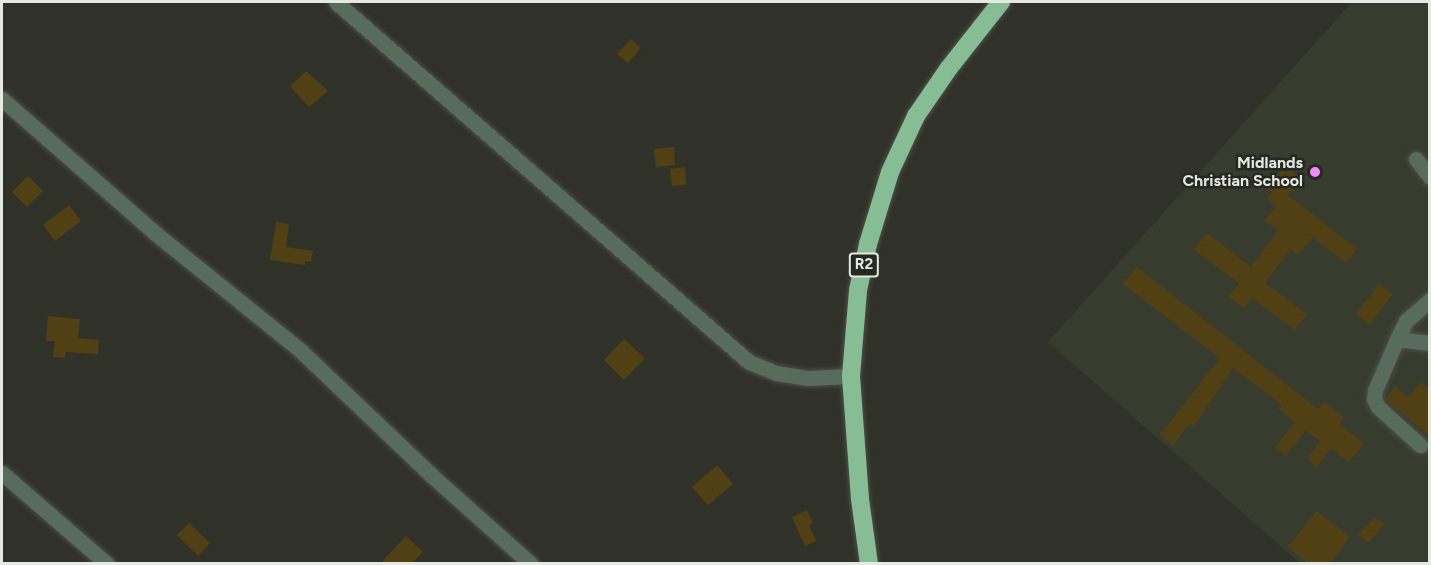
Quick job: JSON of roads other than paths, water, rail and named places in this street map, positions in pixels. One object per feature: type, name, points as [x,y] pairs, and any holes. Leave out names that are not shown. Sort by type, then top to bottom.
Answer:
[{"type":"highway","name":"R2","points":[[868,564],[860,499],[851,376],[858,290],[868,244],[890,172],[916,116],[949,68],[1001,2]]},
{"type":"street","points":[[336,2],[749,362],[776,373],[807,378],[851,376]]},
{"type":"street","points":[[2,99],[155,233],[301,351],[431,475],[531,564]]},
{"type":"street","points":[[1416,159],[1430,177]]},
{"type":"street","points":[[1420,445],[1378,407],[1374,399],[1375,390],[1406,321],[1430,300]]},
{"type":"street","points":[[1397,339],[1430,342]]},
{"type":"street","points":[[2,473],[107,564]]},
{"type":"place","name":"Midlands Christian School","points":[[1315,172]]}]
